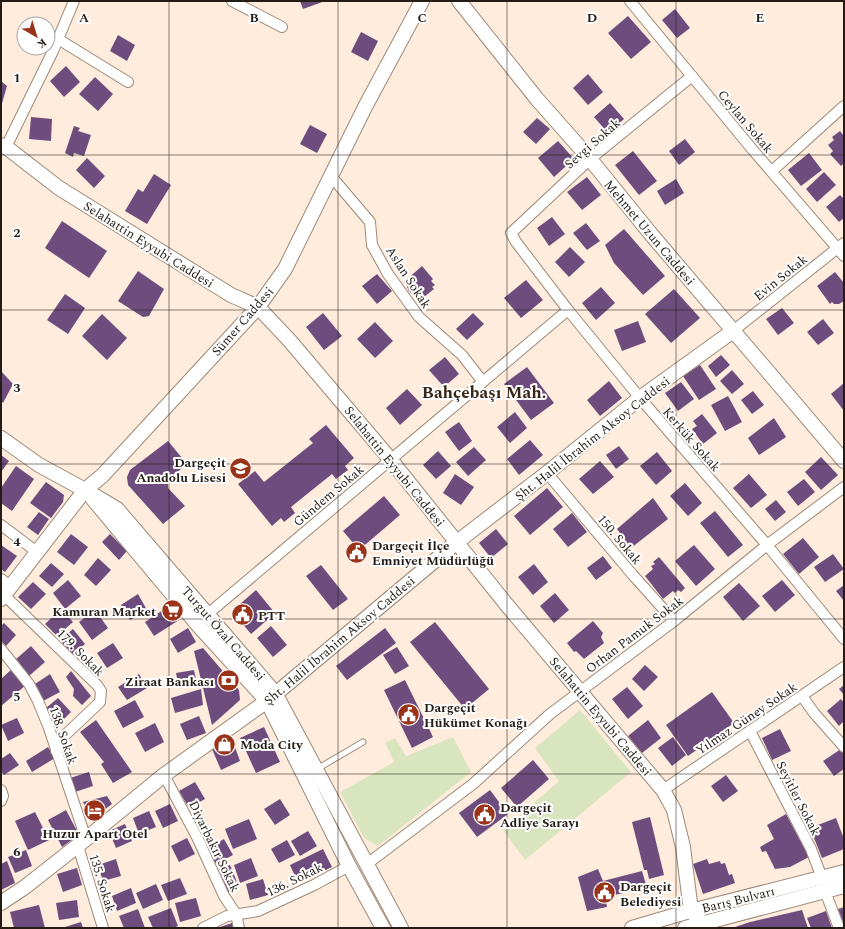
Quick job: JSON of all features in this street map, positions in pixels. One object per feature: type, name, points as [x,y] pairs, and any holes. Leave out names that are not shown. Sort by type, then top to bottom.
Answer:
[{"type":"street","points":[[3,146],[58,39],[74,1]]},
{"type":"street","points":[[232,1],[282,27]]},
{"type":"street","name":"Sümer Caddesi","points":[[4,589],[37,552],[85,490],[103,475],[258,307],[285,269],[365,107],[422,1]]},
{"type":"street","name":"Mehmet Uzun Caddesi","points":[[459,1],[537,99],[590,159],[733,331],[844,461]]},
{"type":"street","name":"Ceylan Sokak","points":[[630,1],[772,171],[842,249]]},
{"type":"street","points":[[58,39],[128,82]]},
{"type":"street","name":"Sevgi Sokak","points":[[511,233],[590,159],[692,76]]},
{"type":"street","points":[[772,171],[844,106]]},
{"type":"street","name":"Selahattin Eyyubi Caddesi","points":[[3,146],[59,188],[231,295],[258,307],[290,341],[390,459],[579,692],[663,790],[674,810],[683,847],[691,911]]},
{"type":"street","name":"Aslan Sokak","points":[[331,176],[370,222],[372,245],[388,274],[419,318],[462,354],[483,382]]},
{"type":"street","name":"Kerkük Sokak","points":[[511,233],[516,242],[568,310],[640,398],[767,545],[844,639]]},
{"type":"street","name":"Evin Sokak","points":[[733,331],[842,249]]},
{"type":"street","name":"Gündem Sokak","points":[[202,619],[568,310]]},
{"type":"street","name":"Şht. Halil İbrahim Aksoy Caddesi","points":[[1,903],[26,887],[164,775],[271,697],[456,542],[547,473],[640,398],[733,331]]},
{"type":"street","name":"Turgut Özal Caddesi","points":[[1,438],[39,465],[85,490],[271,697],[310,773],[349,866],[383,928]]},
{"type":"street","name":"150. Sokak","points":[[547,473],[632,574],[674,621]]},
{"type":"street","name":"Orhan Pamuk Sokak","points":[[367,864],[474,784],[550,714],[674,621],[767,545],[844,487]]},
{"type":"street","points":[[1,525],[37,552]]},
{"type":"street","name":"179. Sokak","points":[[4,589],[97,685],[101,691],[100,702],[62,738],[56,751]]},
{"type":"street","name":"138. Sokak","points":[[1,649],[29,684],[38,701],[69,790],[82,842]]},
{"type":"street","name":"Yılmaz Güney Sokak","points":[[663,790],[844,667]]},
{"type":"street","points":[[802,696],[814,713],[844,747]]},
{"type":"street","name":"Seyitler Sokak","points":[[750,731],[807,842],[839,928]]},
{"type":"street","name":"Turgut Özal Caddesi","points":[[310,773],[367,864],[401,928]]},
{"type":"street","name":"Diyarbakır Sokak","points":[[164,775],[197,837],[224,896],[236,914],[239,928]]},
{"type":"street","points":[[1,790],[3,796],[1,801]]},
{"type":"street","name":"135. Sokak","points":[[82,842],[103,928]]},
{"type":"street","name":"136. Sokak","points":[[203,928],[227,916],[258,911],[314,885],[349,866]]},
{"type":"street","name":"Barış Bulvarı","points":[[685,928],[703,926],[823,885],[844,872]]},
{"type":"street","name":"Barış Bulvarı","points":[[632,928],[691,911],[823,885],[844,886]]},
{"type":"street","points":[[691,911],[703,926]]},
{"type":"lane","points":[[310,773],[363,742]]},
{"type":"green space","points":[[580,710],[631,772],[525,860],[503,830],[559,781],[535,748]]},
{"type":"green space","points":[[453,737],[471,772],[378,846],[364,838],[340,792],[394,762],[385,743],[395,738],[406,756]]},
{"type":"building","points":[[300,1],[325,1],[303,9]]},
{"type":"building","points":[[675,9],[690,28],[677,38],[662,20]]},
{"type":"building","points":[[628,16],[651,42],[631,59],[608,33]]},
{"type":"building","points":[[361,32],[378,41],[368,61],[351,52]]},
{"type":"building","points":[[118,35],[135,45],[127,61],[110,51]]},
{"type":"building","points":[[66,66],[80,82],[64,97],[50,81]]},
{"type":"building","points":[[588,74],[603,92],[588,105],[573,88]]},
{"type":"building","points":[[95,77],[113,94],[98,111],[79,94]]},
{"type":"building","points":[[1,81],[7,86],[1,107]]},
{"type":"building","points":[[610,103],[624,119],[608,133],[594,117]]},
{"type":"building","points":[[31,117],[52,119],[51,141],[29,139]]},
{"type":"building","points":[[537,118],[550,129],[536,144],[523,132]]},
{"type":"building","points":[[310,125],[327,134],[317,153],[300,144]]},
{"type":"building","points":[[74,126],[80,128],[78,131],[91,135],[84,156],[74,153],[73,157],[65,153]]},
{"type":"building","points":[[840,131],[844,136],[844,163],[841,166],[830,154],[833,151],[828,145],[834,140],[832,137]]},
{"type":"building","points":[[685,139],[695,152],[679,165],[669,151]]},
{"type":"building","points":[[558,141],[574,159],[554,177],[538,158]]},
{"type":"building","points":[[633,151],[657,181],[639,195],[615,165]]},
{"type":"building","points":[[809,153],[822,170],[801,186],[788,170]]},
{"type":"building","points":[[87,158],[105,176],[94,188],[76,170]]},
{"type":"building","points":[[824,172],[836,185],[817,202],[806,189]]},
{"type":"building","points":[[154,174],[171,185],[147,224],[125,211],[138,189],[143,192]]},
{"type":"building","points":[[587,177],[601,195],[582,210],[567,192]]},
{"type":"building","points":[[676,179],[684,193],[665,205],[657,191]]},
{"type":"building","points":[[840,195],[844,199],[844,218],[839,222],[826,207]]},
{"type":"building","points":[[552,217],[565,234],[549,246],[537,228]]},
{"type":"building","points":[[62,221],[107,251],[89,278],[45,248]]},
{"type":"building","points":[[586,223],[600,241],[587,250],[573,233]]},
{"type":"building","points":[[624,229],[665,276],[643,295],[614,263],[605,245]]},
{"type":"building","points":[[570,247],[585,262],[569,277],[555,262]]},
{"type":"building","points":[[422,266],[433,279],[431,281],[435,285],[432,287],[434,289],[420,300],[415,294],[413,295],[409,291],[408,286],[404,282]]},
{"type":"building","points":[[138,271],[164,289],[149,316],[143,317],[118,301]]},
{"type":"building","points":[[835,272],[844,283],[844,301],[839,304],[834,304],[832,302],[830,304],[817,286]]},
{"type":"building","points":[[377,274],[392,291],[377,304],[362,286]]},
{"type":"building","points":[[526,280],[543,300],[521,318],[504,298]]},
{"type":"building","points":[[601,287],[615,303],[596,320],[582,303]]},
{"type":"building","points":[[674,289],[700,318],[671,343],[645,314]]},
{"type":"building","points":[[65,294],[85,308],[68,334],[47,320]]},
{"type":"building","points":[[782,308],[794,323],[778,335],[766,319]]},
{"type":"building","points":[[323,313],[342,336],[324,350],[306,327]]},
{"type":"building","points":[[473,313],[484,324],[467,340],[456,329]]},
{"type":"building","points":[[102,314],[127,338],[107,360],[82,336]]},
{"type":"building","points":[[823,319],[834,333],[818,345],[807,332]]},
{"type":"building","points":[[638,321],[646,342],[622,351],[614,330]]},
{"type":"building","points":[[375,322],[393,341],[375,358],[357,339]]},
{"type":"building","points":[[721,355],[730,365],[716,377],[708,366]]},
{"type":"building","points":[[445,357],[459,374],[444,387],[429,370]]},
{"type":"building","points":[[700,365],[716,389],[699,400],[683,376]]},
{"type":"building","points":[[527,367],[554,403],[531,420],[504,384]]},
{"type":"building","points":[[732,370],[744,384],[732,394],[720,381]]},
{"type":"building","points":[[1,371],[13,384],[3,403],[1,401]]},
{"type":"building","points":[[609,381],[622,398],[600,416],[587,400]]},
{"type":"building","points":[[681,382],[694,399],[678,411],[665,393]]},
{"type":"building","points":[[844,383],[844,411],[831,394]]},
{"type":"building","points":[[407,389],[422,405],[400,425],[386,408]]},
{"type":"building","points":[[753,391],[764,405],[752,414],[741,400]]},
{"type":"building","points":[[728,396],[742,422],[725,431],[711,405]]},
{"type":"building","points":[[515,412],[527,428],[510,443],[497,427]]},
{"type":"building","points":[[702,414],[717,433],[703,444],[692,429],[697,426],[693,421]]},
{"type":"building","points":[[774,418],[786,437],[759,455],[748,438]]},
{"type":"building","points":[[459,422],[472,441],[459,451],[445,432]]},
{"type":"building","points":[[326,425],[354,458],[345,466],[348,470],[336,479],[332,474],[291,507],[295,513],[284,522],[281,518],[272,526],[238,484],[255,471],[264,482],[313,443],[309,439]]},
{"type":"building","points":[[530,440],[543,455],[519,475],[507,459]]},
{"type":"building","points":[[168,441],[187,464],[169,479],[168,483],[168,488],[185,506],[163,524],[128,485],[127,477],[130,470]]},
{"type":"building","points":[[619,446],[629,459],[616,469],[606,455]]},
{"type":"building","points":[[474,447],[486,460],[468,476],[456,462]]},
{"type":"building","points":[[438,451],[451,466],[436,479],[423,465]]},
{"type":"building","points":[[657,452],[672,471],[656,485],[640,466]]},
{"type":"building","points":[[1,455],[9,461],[1,472]]},
{"type":"building","points":[[821,457],[838,475],[821,490],[805,472]]},
{"type":"building","points":[[600,461],[614,477],[593,494],[579,479]]},
{"type":"building","points":[[16,466],[34,479],[12,511],[1,503],[1,488]]},
{"type":"building","points":[[455,474],[474,487],[461,505],[443,493]]},
{"type":"building","points":[[749,474],[767,495],[751,508],[733,488]]},
{"type":"building","points":[[804,479],[815,492],[798,506],[787,492]]},
{"type":"building","points":[[46,482],[64,495],[63,502],[51,518],[30,503]]},
{"type":"building","points":[[685,483],[702,503],[688,516],[670,496]]},
{"type":"building","points":[[547,488],[563,507],[530,535],[514,516]]},
{"type":"building","points":[[384,496],[400,515],[359,550],[343,531]]},
{"type":"building","points":[[653,498],[668,519],[631,548],[617,529]]},
{"type":"building","points":[[776,500],[786,512],[775,521],[765,509]]},
{"type":"building","points":[[715,511],[743,545],[728,557],[700,523]]},
{"type":"building","points":[[39,512],[49,519],[38,535],[27,527]]},
{"type":"building","points":[[572,513],[587,532],[568,547],[553,529]]},
{"type":"building","points":[[496,529],[508,544],[491,558],[479,543]]},
{"type":"building","points":[[71,534],[88,547],[74,565],[57,552]]},
{"type":"building","points":[[110,534],[127,551],[119,560],[102,542]]},
{"type":"building","points":[[803,538],[819,557],[799,574],[783,554]]},
{"type":"building","points":[[1,545],[17,556],[5,572],[1,569]]},
{"type":"building","points":[[694,545],[715,569],[696,586],[675,561]]},
{"type":"building","points":[[833,554],[844,569],[825,582],[814,567]]},
{"type":"building","points":[[603,556],[612,568],[596,580],[587,568]]},
{"type":"building","points":[[659,557],[685,588],[681,592],[678,590],[675,593],[673,591],[663,599],[645,576],[653,569],[651,566],[655,564],[653,562]]},
{"type":"building","points":[[98,558],[111,570],[96,586],[84,575]]},
{"type":"building","points":[[51,563],[64,574],[52,587],[39,576]]},
{"type":"building","points":[[534,564],[548,582],[533,595],[518,577]]},
{"type":"building","points":[[321,565],[348,599],[333,610],[306,576]]},
{"type":"building","points":[[68,580],[81,596],[65,609],[53,593]]},
{"type":"building","points":[[782,580],[795,595],[775,612],[762,596]]},
{"type":"building","points":[[33,582],[46,594],[31,609],[18,597]]},
{"type":"building","points":[[739,583],[760,606],[743,621],[723,597]]},
{"type":"building","points":[[844,585],[844,601],[836,591]]},
{"type":"building","points":[[256,590],[275,613],[251,634],[232,611]]},
{"type":"building","points":[[555,593],[569,610],[554,623],[540,606]]},
{"type":"building","points":[[138,594],[147,610],[130,620],[121,605]]},
{"type":"building","points":[[169,606],[179,620],[154,636],[145,622]]},
{"type":"building","points":[[61,609],[73,622],[57,636],[45,624]]},
{"type":"building","points":[[95,610],[108,628],[92,640],[79,622]]},
{"type":"building","points":[[593,621],[603,633],[601,637],[604,643],[584,659],[576,651],[574,652],[567,643]]},
{"type":"building","points":[[435,622],[489,689],[465,709],[410,642]]},
{"type":"building","points":[[4,623],[16,635],[6,646],[1,641],[1,626]]},
{"type":"building","points":[[271,626],[287,645],[273,657],[257,638]]},
{"type":"building","points":[[188,628],[196,642],[178,653],[170,639]]},
{"type":"building","points":[[385,628],[396,643],[347,680],[336,666]]},
{"type":"building","points":[[73,629],[85,644],[72,655],[60,640]]},
{"type":"building","points":[[113,643],[123,658],[107,668],[97,653]]},
{"type":"building","points":[[31,646],[45,662],[29,676],[15,660]]},
{"type":"building","points":[[397,647],[409,666],[395,674],[383,655]]},
{"type":"building","points":[[203,648],[239,690],[240,700],[212,725],[194,651]]},
{"type":"building","points":[[645,665],[658,677],[644,691],[632,679]]},
{"type":"building","points":[[12,669],[26,685],[1,706],[1,679]]},
{"type":"building","points":[[194,670],[197,684],[179,688],[176,673]]},
{"type":"building","points":[[71,671],[91,696],[82,705],[73,696],[74,689],[66,677]]},
{"type":"building","points":[[50,674],[60,692],[43,701],[35,684]]},
{"type":"building","points":[[139,674],[147,688],[127,700],[118,687]]},
{"type":"building","name":"Dargeçit Hükümet Konağı","points":[[405,680],[433,737],[412,748],[384,690]]},
{"type":"building","points":[[844,685],[844,695],[839,689]]},
{"type":"building","points":[[627,687],[643,706],[628,719],[612,699]]},
{"type":"building","points":[[201,689],[203,705],[175,713],[171,698]]},
{"type":"building","points":[[712,692],[734,723],[688,756],[666,725]]},
{"type":"building","points":[[58,698],[71,712],[60,723],[46,708]]},
{"type":"building","points":[[841,699],[844,703],[844,721],[839,726],[827,711]]},
{"type":"building","points":[[135,700],[144,717],[123,728],[114,711]]},
{"type":"building","points":[[199,716],[206,733],[187,740],[180,724]]},
{"type":"building","points":[[17,718],[24,733],[8,741],[1,725]]},
{"type":"building","points":[[96,720],[132,772],[113,783],[101,764],[104,762],[80,732]]},
{"type":"building","points":[[648,720],[661,738],[642,753],[628,736]]},
{"type":"building","points":[[155,723],[164,742],[145,752],[135,733]]},
{"type":"building","points":[[264,727],[280,762],[256,773],[240,738]]},
{"type":"building","points":[[780,729],[791,751],[772,760],[762,738]]},
{"type":"building","points":[[673,737],[686,755],[672,766],[658,748]]},
{"type":"building","points":[[232,739],[240,761],[221,770],[212,749]]},
{"type":"building","points":[[48,747],[55,758],[32,772],[26,761]]},
{"type":"building","points":[[841,749],[844,753],[844,769],[834,776],[823,761]]},
{"type":"building","points":[[10,753],[19,765],[4,775],[1,771],[1,759]]},
{"type":"building","points":[[533,760],[549,779],[517,807],[501,788]]},
{"type":"building","points":[[89,772],[93,786],[75,792],[70,778]]},
{"type":"building","points":[[726,775],[738,791],[723,802],[711,786]]},
{"type":"building","points":[[195,782],[205,799],[189,808],[179,791]]},
{"type":"building","name":"Dargeçit Adliye Sarayı","points":[[490,790],[508,814],[477,837],[459,813]]},
{"type":"building","name":"Huzur Apart Otel","points":[[107,796],[112,804],[92,819],[83,802]]},
{"type":"building","points":[[280,799],[290,815],[275,825],[264,809]]},
{"type":"building","points":[[170,804],[178,821],[163,828],[155,811]]},
{"type":"building","points":[[66,810],[77,831],[73,839],[62,847],[48,820]]},
{"type":"building","points":[[149,811],[156,827],[139,834],[133,818]]},
{"type":"building","points":[[35,812],[49,840],[28,850],[15,821]]},
{"type":"building","points":[[786,814],[809,857],[790,867],[775,869],[766,851],[762,852],[760,847],[774,839],[767,825]]},
{"type":"building","points":[[650,817],[664,875],[649,879],[647,870],[644,870],[632,822]]},
{"type":"building","points":[[836,818],[844,839],[844,849],[822,858],[810,828]]},
{"type":"building","points":[[249,819],[257,839],[233,849],[225,829]]},
{"type":"building","points":[[125,824],[132,841],[116,848],[109,831]]},
{"type":"building","points":[[308,831],[317,846],[300,856],[291,841]]},
{"type":"building","points":[[187,838],[195,854],[179,862],[171,846]]},
{"type":"building","points":[[224,839],[233,855],[216,864],[208,848]]},
{"type":"building","points":[[287,840],[295,855],[279,863],[271,849]]},
{"type":"building","points":[[323,849],[332,867],[298,883],[290,865]]},
{"type":"building","points":[[26,850],[32,866],[15,873],[8,857]]},
{"type":"building","points":[[251,858],[258,876],[240,883],[234,865]]},
{"type":"building","points":[[116,859],[121,876],[103,881],[98,865]]},
{"type":"building","points":[[707,859],[709,864],[720,861],[721,864],[725,863],[729,875],[732,874],[735,883],[703,894],[693,864]]},
{"type":"building","points":[[7,861],[15,883],[1,890],[1,864]]},
{"type":"building","points":[[230,865],[239,887],[228,892],[219,869]]},
{"type":"building","points":[[77,868],[82,885],[63,892],[57,874]]},
{"type":"building","name":"Dargeçit Belediyesi","points":[[598,869],[603,881],[642,871],[647,888],[605,897],[607,907],[587,911],[578,877]]},
{"type":"building","points":[[180,878],[187,894],[168,901],[161,885]]},
{"type":"building","points":[[263,879],[268,895],[250,900],[246,884]]},
{"type":"building","points":[[156,884],[163,900],[143,909],[136,893]]},
{"type":"building","points":[[131,888],[136,903],[117,911],[112,896]]},
{"type":"building","points":[[196,898],[201,916],[180,922],[175,903]]},
{"type":"building","points":[[77,900],[79,917],[59,920],[56,903]]},
{"type":"building","points":[[39,905],[45,928],[14,928],[10,912]]},
{"type":"building","points":[[844,907],[844,924],[838,909]]},
{"type":"building","points":[[171,908],[178,926],[173,928],[153,928],[148,917]]},
{"type":"building","points":[[138,909],[145,928],[124,928],[119,916]]},
{"type":"building","points":[[802,910],[808,928],[732,928],[750,922]]},
{"type":"building","points":[[826,911],[832,928],[811,928],[807,918]]},
{"type":"building","points":[[81,922],[83,928],[65,928],[65,927]]},
{"type":"building","points":[[232,923],[233,928],[217,928]]},
{"type":"place","name":"Dargeçit Anadolu Lisesi","points":[[241,469]]},
{"type":"place","name":"Dargeçit İlçe Emniyet Müdürlüğü","points":[[356,552]]},
{"type":"place","name":"Kamuran Market","points":[[172,611]]},
{"type":"place","name":"PTT","points":[[243,615]]},
{"type":"place","name":"Ziraat Bankası","points":[[229,681]]},
{"type":"place","name":"Dargeçit Hükümet Konağı","points":[[408,714]]},
{"type":"place","name":"Moda City","points":[[225,744]]},
{"type":"place","name":"Huzur Apart Otel","points":[[95,811]]},
{"type":"place","name":"Dargeçit Adliye Sarayı","points":[[484,814]]},
{"type":"place","name":"Dargeçit Belediyesi","points":[[604,893]]},
{"type":"district","name":"Bahçebaşı Mah.","points":[[484,392]]}]
